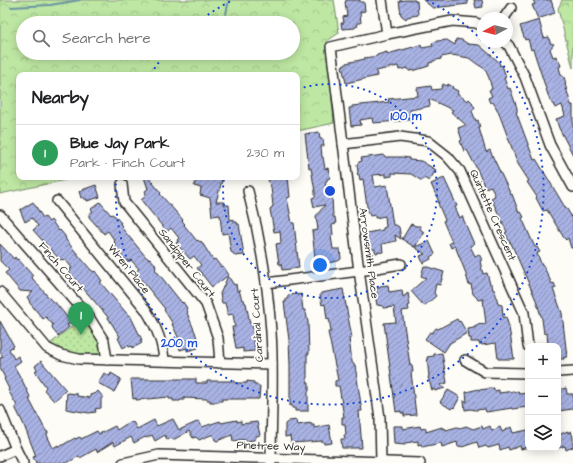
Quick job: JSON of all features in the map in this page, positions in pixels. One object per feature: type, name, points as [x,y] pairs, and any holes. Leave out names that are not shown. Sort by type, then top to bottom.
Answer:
[{"type":"street","points":[[382,0],[387,34],[452,21],[477,24]]},
{"type":"street","points":[[508,12],[511,8]]},
{"type":"street","name":"Arrowsmith Place","points":[[381,462],[380,418],[359,271],[331,47],[387,34]]},
{"type":"street","points":[[510,48],[525,77],[550,145],[573,187]]},
{"type":"street","name":"Quintette Crescent","points":[[343,144],[400,137],[428,141],[447,156],[460,171],[524,313],[528,343]]},
{"type":"street","name":"Sandpiper Court","points":[[122,184],[124,202],[206,304],[218,338],[220,363]]},
{"type":"street","name":"Cardinal Court","points":[[248,191],[256,223],[266,283],[271,333],[271,461]]},
{"type":"street","name":"Wren Place","points":[[57,201],[146,310],[156,326],[164,350],[164,361]]},
{"type":"street","name":"Finch Court","points":[[0,215],[89,317],[104,341],[107,360]]},
{"type":"street","points":[[266,283],[401,264]]},
{"type":"street","points":[[0,292],[47,348],[61,355],[79,359],[272,364]]},
{"type":"street","points":[[465,360],[484,372],[525,373]]},
{"type":"street","points":[[561,372],[573,371]]},
{"type":"street","points":[[0,410],[23,463]]},
{"type":"street","points":[[0,456],[16,449]]},
{"type":"street","name":"Pinetree Way","points":[[123,463],[159,455],[271,461],[420,463]]},
{"type":"green space","points":[[0,0],[334,0],[339,33],[327,41],[334,123],[300,130],[300,72],[16,72],[16,180],[65,180],[0,194]]},
{"type":"green space","points":[[562,0],[573,0],[573,68],[558,9]]},
{"type":"green space","points":[[87,315],[104,341],[107,360],[79,359],[47,348],[51,343]]},
{"type":"building","points":[[346,0],[360,0],[360,2],[364,2],[365,11],[360,12],[361,23],[357,23],[358,26],[355,28],[342,29],[341,23],[344,23],[343,17],[347,16]]},
{"type":"building","points":[[423,0],[467,0],[468,4],[433,8]]},
{"type":"building","points":[[474,0],[482,0],[483,7],[476,8]]},
{"type":"building","points":[[533,0],[551,0],[555,13],[538,19],[532,5],[535,4]]},
{"type":"building","points":[[399,1],[417,1],[418,15],[407,17],[406,19],[401,15]]},
{"type":"building","points":[[539,20],[544,38],[549,37],[550,43],[554,44],[550,49],[553,57],[556,56],[557,61],[559,60],[561,75],[564,77],[571,105],[573,105],[573,155],[556,119],[565,116],[562,105],[555,108],[550,101],[533,49],[531,50],[528,39],[525,40],[520,26]]},
{"type":"building","points":[[456,39],[462,40],[468,44],[477,45],[477,48],[483,48],[499,62],[500,66],[502,65],[506,77],[504,78],[508,89],[510,88],[517,108],[516,112],[534,160],[536,159],[573,219],[573,248],[571,248],[568,238],[566,240],[564,238],[547,210],[543,211],[536,198],[537,197],[527,182],[529,181],[518,164],[498,111],[493,102],[490,103],[488,98],[492,96],[489,90],[492,89],[485,69],[469,58],[452,55],[441,57],[441,59],[429,63],[429,66],[416,70],[409,71],[408,68],[399,70],[398,66],[376,71],[377,76],[346,83],[342,66],[346,65],[346,63],[421,45],[422,48],[433,46],[432,43],[437,41],[447,40],[455,45]]},
{"type":"building","points":[[443,84],[447,86],[448,84],[458,91],[457,93],[467,101],[469,99],[475,107],[472,111],[476,121],[478,120],[486,152],[490,150],[511,195],[512,194],[519,213],[521,212],[524,217],[522,218],[533,243],[540,252],[537,253],[542,266],[543,265],[552,284],[554,283],[556,288],[553,289],[562,313],[567,357],[564,357],[564,359],[561,359],[561,343],[548,343],[547,333],[544,334],[542,319],[536,300],[511,243],[505,233],[507,232],[491,198],[495,196],[491,186],[485,188],[467,150],[464,151],[460,141],[462,140],[458,128],[466,125],[451,112],[453,110],[429,99],[430,106],[410,110],[412,120],[373,123],[372,118],[360,120],[361,125],[351,126],[349,108],[352,108],[352,106],[389,102],[388,99],[418,96],[417,88],[431,86],[432,90],[441,89]]},
{"type":"building","points":[[319,132],[320,139],[323,139],[324,146],[321,146],[322,157],[325,169],[328,168],[330,178],[325,182],[328,197],[332,196],[333,217],[335,217],[336,224],[332,225],[333,235],[331,236],[333,249],[340,249],[341,259],[338,261],[316,265],[312,231],[318,230],[316,216],[325,205],[314,207],[312,198],[315,197],[315,192],[311,168],[309,168],[305,134]]},
{"type":"building","points":[[384,155],[385,157],[402,157],[409,158],[409,160],[421,161],[436,170],[429,181],[424,178],[422,181],[411,174],[392,173],[392,176],[386,177],[386,174],[373,175],[375,187],[387,185],[393,225],[399,227],[401,239],[395,235],[396,241],[382,244],[383,252],[375,253],[375,249],[370,249],[368,247],[366,233],[383,230],[383,228],[386,227],[385,216],[375,218],[375,215],[370,216],[368,213],[363,179],[360,180],[359,175],[357,174],[357,164],[362,161],[361,158]]},
{"type":"building","points":[[444,178],[457,206],[455,207],[460,218],[462,216],[474,244],[470,246],[475,256],[479,254],[482,260],[480,261],[483,274],[487,273],[490,284],[492,284],[493,290],[495,290],[498,304],[502,305],[503,317],[506,317],[509,327],[514,359],[498,359],[496,343],[482,345],[479,344],[479,342],[471,342],[471,338],[469,338],[468,329],[476,327],[476,325],[486,324],[483,299],[478,300],[473,294],[471,284],[469,285],[455,246],[451,248],[449,243],[452,242],[443,221],[445,220],[439,206],[439,202],[431,184]]},
{"type":"building","points":[[145,180],[150,180],[161,193],[160,194],[183,220],[184,225],[197,241],[201,241],[213,260],[215,259],[221,267],[223,266],[229,275],[212,287],[197,268],[201,265],[194,256],[190,259],[176,243],[178,242],[177,240],[179,238],[171,228],[167,232],[141,200],[146,196],[145,191],[148,189]]},
{"type":"building","points":[[196,180],[222,180],[216,202],[224,202],[224,205],[229,205],[230,220],[234,219],[234,222],[239,224],[244,255],[235,256],[231,252],[228,233],[222,234],[220,215],[212,216],[210,198],[200,195],[201,188],[194,186]]},
{"type":"building","points":[[268,180],[288,180],[290,197],[287,198],[292,223],[294,223],[299,268],[282,270],[281,264],[279,264],[276,244],[281,243],[280,231],[274,232],[270,209],[273,206],[271,187]]},
{"type":"building","points":[[96,185],[100,197],[87,201],[87,199],[84,199],[83,197],[81,198],[79,191]]},
{"type":"building","points":[[33,202],[43,218],[45,217],[49,222],[51,220],[59,231],[60,230],[65,236],[66,240],[91,270],[94,272],[95,271],[102,281],[100,282],[129,316],[130,315],[142,343],[133,348],[132,346],[129,347],[128,345],[123,348],[118,338],[120,337],[107,316],[69,272],[72,268],[65,259],[60,260],[33,230],[38,226],[32,218],[25,222],[20,210]]},
{"type":"building","points":[[100,202],[111,215],[112,214],[115,216],[121,223],[121,227],[146,257],[149,259],[150,258],[155,264],[155,269],[182,303],[183,302],[187,308],[187,313],[198,341],[196,342],[198,348],[187,351],[187,348],[180,350],[177,339],[179,339],[173,324],[164,310],[165,309],[135,272],[139,269],[131,260],[129,262],[128,260],[126,261],[113,246],[115,241],[108,231],[104,234],[89,217],[89,214],[93,211],[91,209]]},
{"type":"building","points":[[411,224],[420,226],[421,230],[424,232],[415,247],[429,241],[435,254],[430,257],[431,259],[423,263],[420,256],[425,254],[402,239]]},
{"type":"building","points":[[0,244],[14,259],[15,257],[17,260],[18,259],[33,276],[32,278],[68,318],[71,323],[67,325],[69,327],[58,336],[53,330],[53,325],[46,317],[43,319],[29,302],[27,297],[33,292],[20,291],[5,273],[9,270],[0,261]]},
{"type":"building","points":[[424,266],[444,272],[440,285],[436,284],[434,293],[436,296],[424,306],[411,291],[426,278],[421,276]]},
{"type":"building","points":[[228,276],[234,285],[236,284],[237,291],[239,290],[242,300],[246,303],[250,324],[252,323],[255,351],[243,352],[243,348],[236,348],[232,327],[235,327],[233,314],[228,315],[225,303],[222,303],[220,294]]},
{"type":"building","points":[[388,285],[389,292],[402,290],[403,297],[408,293],[410,305],[408,306],[409,310],[402,311],[410,365],[412,365],[413,372],[411,372],[416,415],[404,416],[404,413],[401,413],[401,411],[396,412],[384,323],[396,322],[394,307],[383,308],[383,306],[377,305],[375,295],[377,295],[376,288]]},
{"type":"building","points":[[343,289],[352,338],[349,338],[352,362],[355,365],[362,411],[359,411],[362,448],[342,448],[341,439],[345,439],[344,435],[346,435],[345,424],[342,424],[342,417],[344,417],[339,386],[335,386],[335,381],[338,380],[328,332],[331,332],[329,318],[327,319],[325,304],[322,305],[320,295],[321,293]]},
{"type":"building","points":[[301,294],[303,310],[305,310],[308,322],[308,411],[295,411],[295,408],[292,408],[292,405],[290,406],[289,340],[284,302],[286,302],[288,295]]},
{"type":"building","points":[[457,319],[459,322],[460,321],[467,333],[450,343],[444,352],[425,339],[430,332],[432,333],[436,328],[438,329]]},
{"type":"building","points":[[0,321],[14,346],[9,349],[14,359],[18,356],[21,361],[14,366],[31,399],[29,399],[46,431],[48,432],[47,435],[53,448],[58,445],[59,447],[75,438],[80,437],[81,439],[97,431],[99,434],[115,426],[117,430],[129,422],[133,422],[137,429],[154,420],[157,426],[173,419],[179,430],[199,421],[202,427],[220,421],[221,423],[237,420],[237,422],[241,421],[241,424],[257,422],[260,435],[256,436],[254,440],[246,441],[246,439],[233,441],[232,435],[217,441],[213,435],[199,440],[196,437],[193,438],[189,431],[173,440],[172,438],[167,440],[165,435],[155,441],[152,435],[134,443],[131,437],[115,446],[113,442],[97,452],[96,449],[67,463],[36,463],[33,457],[36,456],[15,407],[17,406],[8,390],[9,389],[4,379],[5,378],[0,368],[0,358],[3,357],[0,352]]},
{"type":"building","points":[[442,353],[447,383],[440,385],[445,388],[435,391],[434,389],[432,390],[428,377],[427,357]]},
{"type":"building","points":[[41,361],[66,390],[54,401],[44,390],[46,387],[35,371],[37,370],[35,366]]},
{"type":"building","points":[[104,373],[110,376],[111,373],[121,379],[114,392],[98,383]]},
{"type":"building","points":[[131,379],[196,379],[196,383],[207,383],[207,381],[235,381],[235,383],[247,383],[247,381],[254,382],[257,386],[260,386],[259,399],[222,399],[222,401],[219,402],[210,402],[210,400],[207,399],[184,398],[184,400],[173,401],[173,399],[169,399],[169,397],[136,400],[136,398],[133,399]]},
{"type":"building","points":[[494,388],[494,391],[499,390],[499,393],[518,391],[519,394],[525,393],[525,407],[486,412],[485,409],[465,410],[464,400],[467,402],[466,392]]},
{"type":"building","points":[[566,388],[567,394],[573,394],[573,409],[561,411],[561,389]]},
{"type":"building","points":[[448,390],[460,397],[454,408],[453,407],[451,409],[440,402]]},
{"type":"building","points":[[98,391],[103,397],[101,399],[101,408],[95,409],[96,412],[89,413],[66,409],[67,393],[90,398],[90,395]]},
{"type":"building","points":[[296,420],[297,425],[311,423],[311,425],[314,425],[314,428],[329,425],[332,443],[324,444],[323,441],[291,443],[290,436],[285,437],[285,424],[289,421]]},
{"type":"building","points":[[393,426],[403,426],[403,429],[420,426],[421,429],[426,428],[426,432],[442,427],[442,429],[445,428],[446,430],[466,426],[473,429],[482,426],[483,429],[490,426],[492,431],[500,427],[502,432],[511,427],[513,433],[525,431],[525,448],[521,449],[520,446],[509,450],[508,447],[500,450],[499,445],[488,448],[486,446],[479,448],[477,442],[462,447],[458,447],[457,442],[442,447],[441,443],[422,447],[421,444],[418,445],[418,441],[405,443],[405,445],[394,444]]},
{"type":"building","points":[[571,431],[573,437],[573,447],[566,450],[565,446],[561,447],[561,434]]},
{"type":"waterway","points":[[11,7],[50,5],[80,0]]},
{"type":"waterway","points":[[226,16],[229,0]]},
{"type":"place","name":"Blue Jay Park","points":[[81,335]]}]
